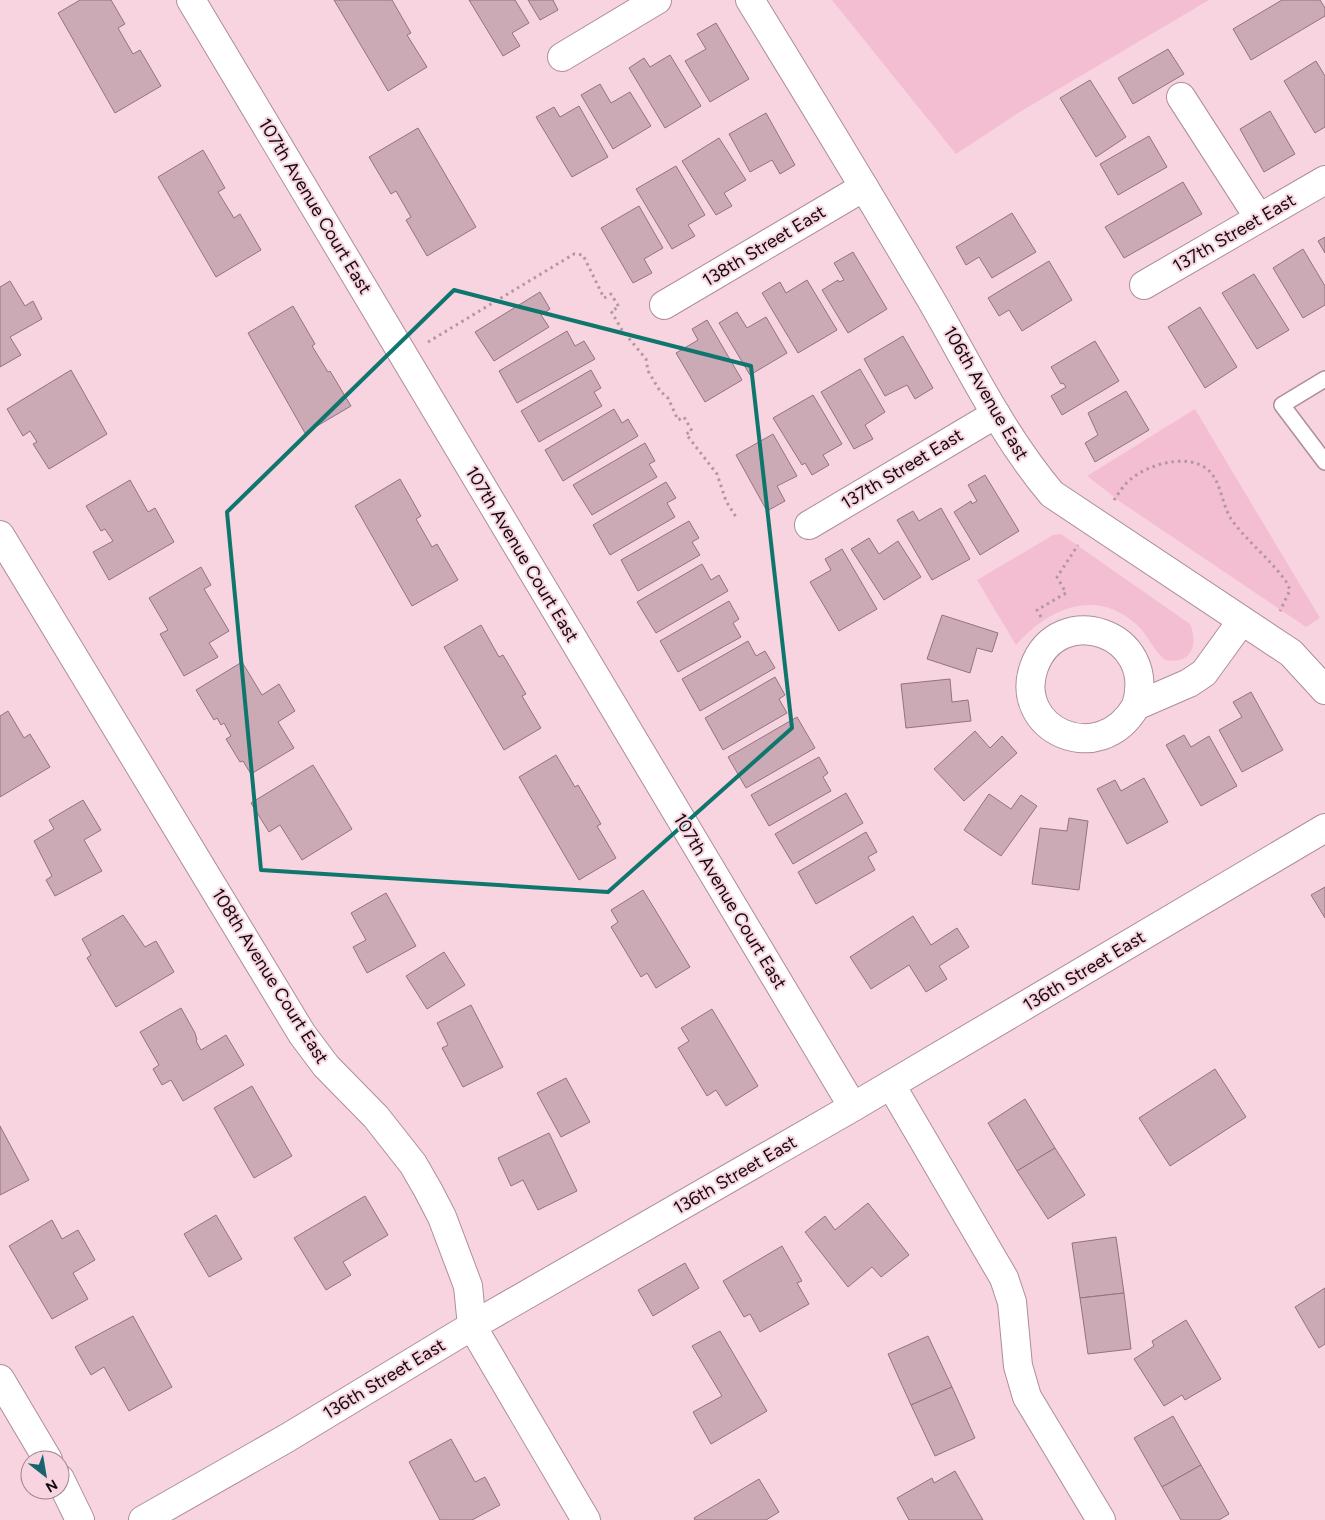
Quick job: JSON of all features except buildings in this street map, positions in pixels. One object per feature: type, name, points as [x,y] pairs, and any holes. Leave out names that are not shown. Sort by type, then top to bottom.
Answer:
[{"type":"street","name":"107th Avenue Court East","points":[[192,0],[853,1107]]},
{"type":"street","points":[[562,58],[658,0]]},
{"type":"street","name":"106th Avenue East","points":[[750,0],[864,187],[996,414],[1029,467],[1052,494],[1291,654],[1325,690]]},
{"type":"street","points":[[1181,97],[1258,218]]},
{"type":"street","name":"137th Street East","points":[[1144,285],[1325,180]]},
{"type":"street","name":"138th Street East","points":[[664,305],[864,187]]},
{"type":"street","name":"137th Street East","points":[[809,525],[996,414]]},
{"type":"street","name":"108th Avenue Court East","points":[[0,535],[302,1034],[326,1066],[376,1117],[413,1164],[442,1218],[468,1286],[472,1326],[586,1520]]},
{"type":"street","points":[[1136,706],[1182,687],[1204,673],[1241,622]]},
{"type":"street","name":"136th Street East","points":[[143,1520],[287,1438],[472,1326],[891,1085],[1325,828]]},
{"type":"street","points":[[891,1085],[1004,1278],[1012,1302],[1018,1366],[1028,1397],[1101,1520]]},
{"type":"street","points":[[0,1379],[42,1450]]},
{"type":"street","points":[[70,1500],[80,1520]]},
{"type":"lane","points":[[1325,379],[1282,405],[1325,462]]},
{"type":"path","points":[[406,358],[424,347],[433,337],[574,254],[584,255],[604,298],[611,294],[619,307],[612,312],[622,330],[646,359],[648,371],[672,404],[678,420],[684,417],[692,431],[686,434],[717,474],[726,501],[736,517]]},
{"type":"path","points":[[1114,500],[1130,479],[1147,469],[1164,464],[1189,462],[1204,467],[1216,481],[1226,513],[1287,583],[1290,590],[1280,612]]},
{"type":"path","points":[[1044,623],[1037,610],[1066,593],[1057,577],[1080,543]]},
{"type":"highlighted area","points":[[454,290],[751,366],[792,728],[608,892],[261,870],[227,512]]},
{"type":"shaded area","points":[[832,0],[1209,0],[1023,110],[956,154]]},
{"type":"shaded area","points":[[1195,409],[1320,618],[1306,627],[1122,503],[1087,476]]},
{"type":"shaded area","points":[[1061,534],[1190,624],[1194,639],[1191,652],[1181,659],[1174,661],[1165,660],[1136,624],[1120,613],[1104,607],[1088,605],[1072,607],[1042,621],[1016,645],[977,580],[1053,535]]}]
